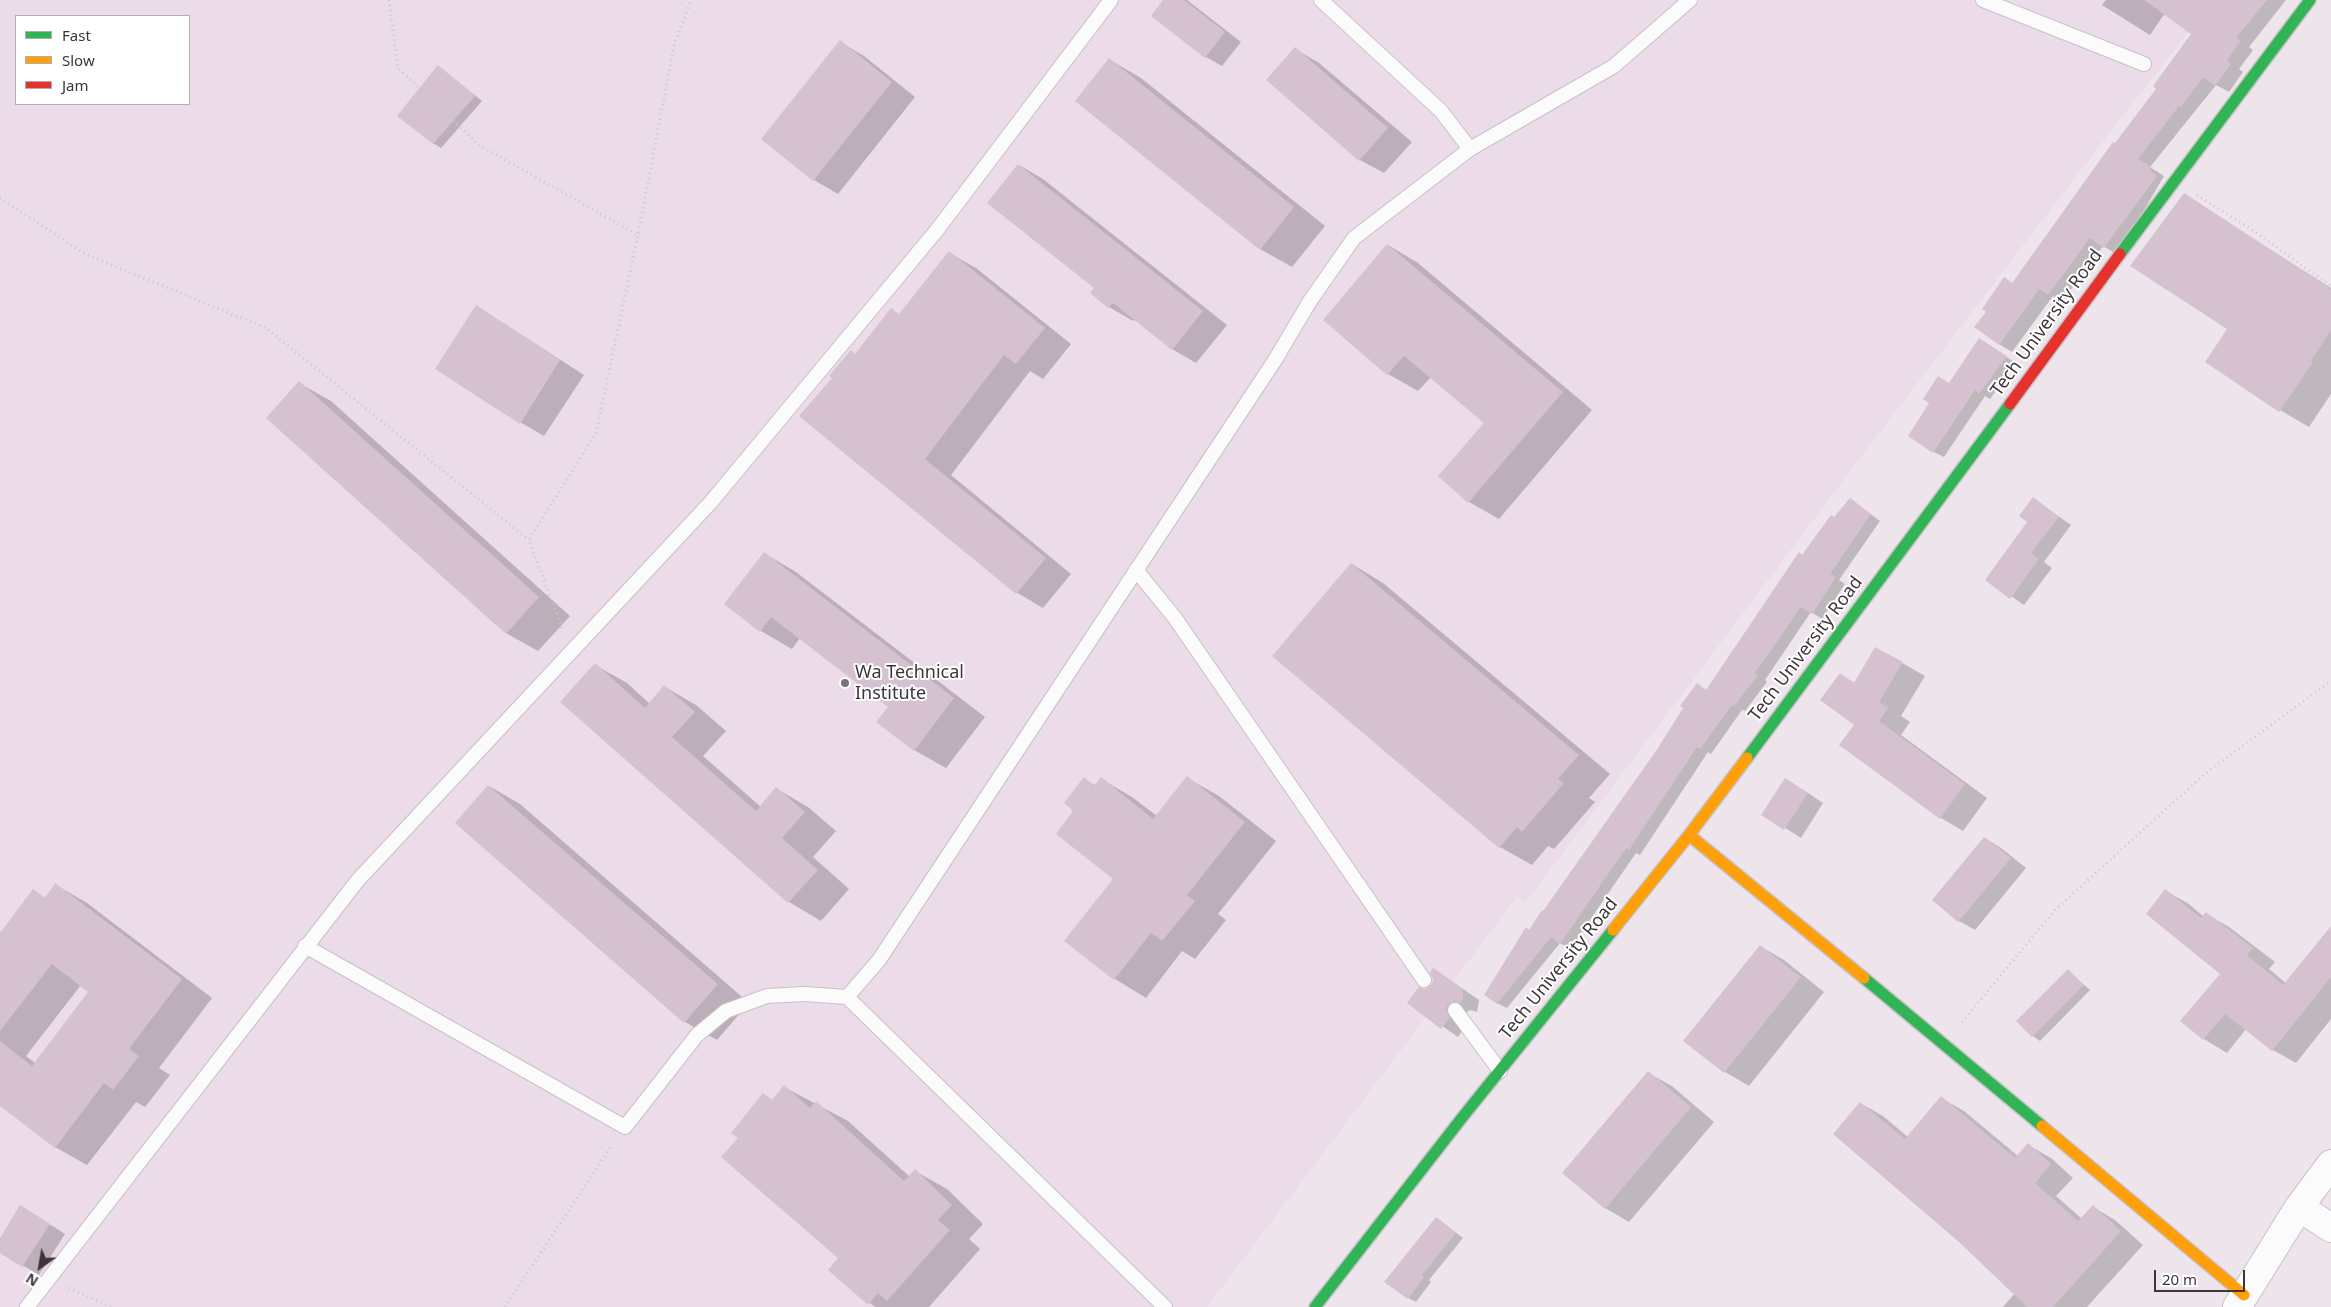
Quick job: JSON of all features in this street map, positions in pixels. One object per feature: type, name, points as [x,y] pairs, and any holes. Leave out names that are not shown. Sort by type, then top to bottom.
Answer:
[{"type":"street","name":"Tech University Road","points":[[1315,1307],[1500,1071],[1689,836],[2173,180],[2310,0]]},
{"type":"street","points":[[1689,836],[1944,1043],[2240,1301],[2298,1207],[2331,1164]]},
{"type":"street","points":[[2298,1207],[2331,1228]]},
{"type":"lane","points":[[27,1307],[50,1274],[358,880],[711,502],[937,230],[1111,0]]},
{"type":"lane","points":[[1321,0],[1441,111],[1470,149]]},
{"type":"lane","points":[[847,997],[879,960],[1270,368],[1310,301],[1354,238],[1470,149],[1614,66],[1690,0]]},
{"type":"lane","points":[[1984,0],[2144,64]]},
{"type":"lane","points":[[1136,570],[1175,618],[1424,980]]},
{"type":"lane","points":[[305,946],[625,1126],[697,1035],[726,1011],[767,996],[804,994],[847,997],[1165,1307]]},
{"type":"lane","points":[[1455,1010],[1500,1071]]},
{"type":"path","points":[[389,0],[398,68],[479,145],[638,235]]},
{"type":"path","points":[[529,540],[596,432],[638,235],[674,45],[691,0]]},
{"type":"path","points":[[2173,180],[2254,231],[2331,286]]},
{"type":"path","points":[[0,198],[85,254],[266,328],[529,540],[571,652]]},
{"type":"path","points":[[1944,1043],[2055,910],[2208,771],[2331,681]]},
{"type":"path","points":[[505,1307],[625,1126]]},
{"type":"path","points":[[50,1274],[73,1290],[112,1307]]},
{"type":"shaded area","name":"Wa Technical Institute","points":[[0,0],[2214,0],[2114,127],[1851,470],[1525,903],[1517,897],[1207,1307],[0,1307]]},
{"type":"building","points":[[1163,0],[1184,0],[1225,32],[1205,58],[1151,16]]},
{"type":"building","points":[[2144,0],[2267,0],[2236,38],[2241,41],[2227,60],[2231,64],[2215,86],[2203,77],[2138,159],[2152,168],[2150,171],[2157,176],[2104,248],[2090,238],[2048,295],[2039,289],[1999,345],[1974,327],[1986,312],[1982,309],[2004,277],[2012,283],[2113,142],[2115,143],[2156,89],[2153,86],[2191,34]]},
{"type":"building","points":[[840,40],[892,82],[813,181],[761,139]]},
{"type":"building","points":[[1295,47],[1388,128],[1359,161],[1266,80]]},
{"type":"building","points":[[1109,58],[1294,207],[1260,250],[1075,101]]},
{"type":"building","points":[[438,65],[475,96],[433,144],[397,116]]},
{"type":"building","points":[[1018,164],[1203,311],[1172,350],[1113,303],[1108,308],[1090,293],[1094,288],[987,203]]},
{"type":"building","points":[[2184,193],[2331,289],[2331,330],[2311,361],[2313,362],[2279,412],[2205,362],[2227,329],[2130,266]]},
{"type":"building","points":[[1387,244],[1563,392],[1468,503],[1438,476],[1484,423],[1404,356],[1387,375],[1323,320]]},
{"type":"building","points":[[949,251],[1045,328],[1016,364],[1004,355],[925,459],[1046,558],[1016,594],[799,416],[832,378],[829,376],[851,350],[855,354],[891,308],[899,314]]},
{"type":"building","points":[[476,305],[560,360],[520,424],[435,369]]},
{"type":"building","points":[[1979,338],[2007,356],[1979,394],[1975,390],[1933,453],[1908,436],[1929,403],[1923,399],[1938,376],[1949,383]]},
{"type":"building","points":[[299,381],[539,597],[506,634],[266,418]]},
{"type":"building","points":[[2033,497],[2059,517],[2031,553],[2039,559],[2010,599],[1985,580],[2027,522],[2019,516]]},
{"type":"building","points":[[1850,498],[1871,514],[1830,574],[1836,577],[1812,614],[1801,607],[1755,673],[1758,675],[1734,706],[1732,705],[1700,749],[1697,747],[1629,850],[1626,848],[1560,944],[1551,937],[1497,1004],[1484,995],[1526,927],[1529,930],[1658,748],[1683,708],[1680,706],[1697,683],[1706,690],[1799,552],[1802,555],[1831,515],[1834,517]]},
{"type":"building","points":[[764,552],[954,698],[914,751],[876,722],[888,707],[771,617],[760,632],[724,604]]},
{"type":"building","points":[[1351,563],[1579,755],[1558,779],[1564,783],[1522,832],[1517,827],[1499,848],[1272,656]]},
{"type":"building","points":[[1875,647],[1903,662],[1879,702],[1888,708],[1879,721],[1965,784],[1940,819],[1839,745],[1854,725],[1820,700],[1840,673],[1854,683]]},
{"type":"building","points":[[595,663],[645,708],[664,685],[695,712],[672,737],[756,811],[776,787],[805,812],[782,838],[818,870],[788,903],[560,702]]},
{"type":"building","points":[[1187,776],[1245,822],[1187,895],[1195,901],[1162,941],[1151,933],[1114,980],[1064,941],[1113,879],[1056,834],[1073,811],[1064,803],[1084,777],[1094,786],[1101,777],[1153,819]]},
{"type":"building","points":[[1785,778],[1808,793],[1784,830],[1761,815]]},
{"type":"building","points":[[488,785],[718,984],[684,1023],[455,823]]},
{"type":"building","points":[[1984,837],[2011,858],[1958,922],[1932,900]]},
{"type":"building","points":[[55,883],[182,979],[129,1049],[139,1056],[113,1090],[104,1083],[55,1148],[0,1106],[0,1041],[32,1066],[88,992],[52,964],[0,1031],[0,933],[33,889],[45,898]]},
{"type":"building","points":[[2165,889],[2201,918],[2206,912],[2253,948],[2247,955],[2283,985],[2331,926],[2331,977],[2272,1051],[2225,1014],[2203,1040],[2180,1021],[2220,974],[2146,914]]},
{"type":"building","points":[[1760,945],[1801,977],[1724,1073],[1683,1041]]},
{"type":"building","points":[[1433,968],[1463,989],[1463,999],[1460,1003],[1454,1001],[1447,1006],[1446,1011],[1450,1017],[1441,1029],[1407,1003],[1419,987],[1425,989],[1432,984],[1433,979],[1430,973]]},
{"type":"building","points":[[2068,969],[2084,985],[2032,1037],[2016,1021]]},
{"type":"building","points":[[1648,1071],[1691,1107],[1605,1209],[1562,1173]]},
{"type":"building","points":[[784,1085],[810,1108],[816,1101],[904,1181],[915,1169],[952,1205],[938,1220],[950,1230],[887,1301],[878,1293],[868,1305],[828,1270],[838,1258],[721,1157],[738,1138],[731,1133],[763,1093],[772,1100]]},
{"type":"building","points":[[1941,1096],[2015,1158],[2028,1143],[2051,1164],[2035,1183],[2078,1221],[2093,1205],[2121,1231],[2053,1307],[2027,1307],[1959,1242],[1833,1134],[1860,1102],[1905,1139]]},
{"type":"building","points":[[20,1205],[50,1224],[22,1267],[0,1253],[0,1238]]},
{"type":"building","points":[[1436,1217],[1456,1233],[1422,1275],[1424,1277],[1408,1299],[1384,1282]]},
{"type":"traffic: fast","points":[[2120,254],[2310,0]]},
{"type":"traffic: fast","points":[[1747,758],[2010,404]]},
{"type":"traffic: fast","points":[[1315,1307],[1461,1119],[1613,930]]},
{"type":"traffic: fast","points":[[1864,978],[2042,1126]]},
{"type":"traffic: slow","points":[[1613,930],[1689,835],[1747,758]]},
{"type":"traffic: slow","points":[[1689,835],[1864,978]]},
{"type":"traffic: slow","points":[[2042,1126],[2244,1295]]},
{"type":"traffic: jam","points":[[2010,404],[2120,254]]},
{"type":"place","name":"Wa Technical Institute","points":[[845,683]]}]
